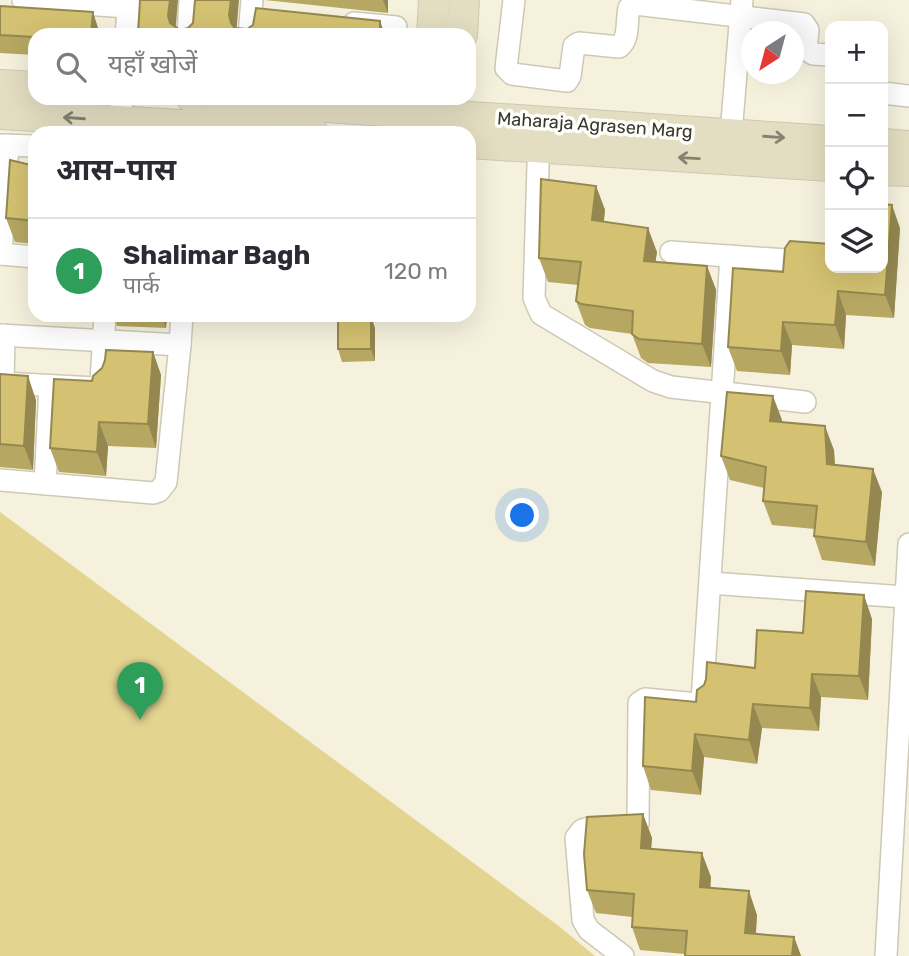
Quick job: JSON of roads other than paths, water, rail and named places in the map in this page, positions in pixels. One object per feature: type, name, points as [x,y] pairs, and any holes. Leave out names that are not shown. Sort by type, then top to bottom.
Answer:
[{"type":"street","points":[[23,0],[128,4],[126,28]]},
{"type":"street","points":[[188,28],[190,0]]},
{"type":"street","points":[[432,28],[434,0]]},
{"type":"street","points":[[462,28],[464,0]]},
{"type":"street","points":[[514,0],[507,71],[564,81],[570,76],[576,44],[622,45],[631,5],[742,8],[804,24],[808,30],[806,50],[813,54],[825,55]]},
{"type":"street","points":[[250,28],[252,6],[278,15]]},
{"type":"street","points":[[731,134],[742,8]]},
{"type":"street","points":[[330,20],[396,27]]},
{"type":"street","points":[[0,85],[28,87]]},
{"type":"street","points":[[888,94],[909,96]]},
{"type":"street","name":"Maharaja Agrasen Marg","points":[[192,114],[225,105]]},
{"type":"street","name":"Maharaja Agrasen Marg","points":[[305,105],[457,115],[539,135],[825,165]]},
{"type":"street","name":"Maharaja Agrasen Marg","points":[[0,114],[121,110],[192,114],[268,126]]},
{"type":"street","name":"Maharaja Agrasen Marg","points":[[476,142],[539,135],[731,134],[825,141]]},
{"type":"street","points":[[539,135],[534,298],[541,314],[653,381],[690,391],[805,402]]},
{"type":"street","points":[[888,144],[909,146]]},
{"type":"street","points":[[28,146],[4,145],[0,254],[28,256]]},
{"type":"street","points":[[888,170],[909,171]]},
{"type":"street","points":[[671,253],[787,260]]},
{"type":"street","points":[[623,956],[589,930],[583,920],[576,838],[582,830],[589,828],[632,828],[638,824],[639,703],[645,699],[697,704],[702,701],[731,256]]},
{"type":"street","points":[[104,322],[103,341],[99,385],[94,388],[2,382],[2,335],[103,341],[180,345]]},
{"type":"street","points":[[0,480],[153,494],[164,487],[182,322]]},
{"type":"street","points":[[45,484],[50,386]]},
{"type":"street","points":[[886,956],[909,544]]},
{"type":"street","points":[[710,583],[905,597]]},
{"type":"place","name":"Shalimar Bagh","points":[[140,720]]}]
